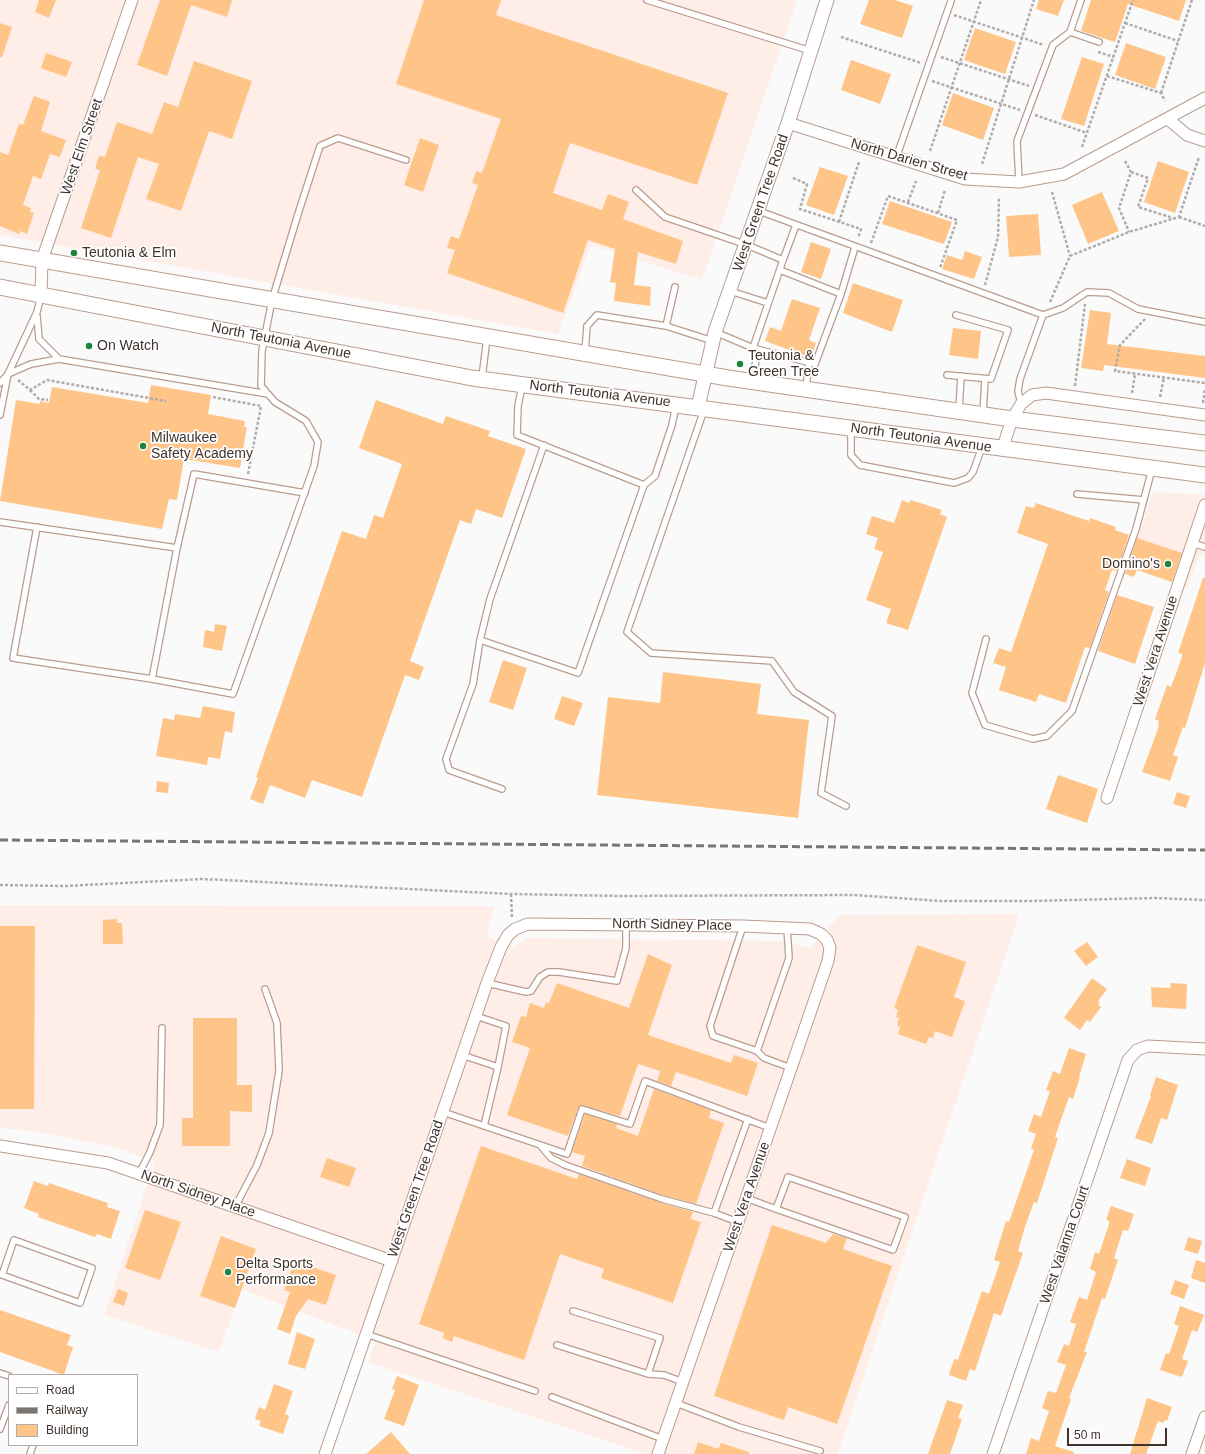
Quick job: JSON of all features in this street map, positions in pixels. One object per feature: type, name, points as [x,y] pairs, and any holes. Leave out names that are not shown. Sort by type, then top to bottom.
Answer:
[{"type":"main road","points":[[0,253],[752,382],[1012,420],[1205,443]]},
{"type":"main road","name":"North Teutonia Avenue","points":[[0,287],[482,379],[702,407],[1002,450],[1205,476]]},
{"type":"street","name":"West Elm Street","points":[[41,295],[42,260],[132,0]]},
{"type":"street","name":"West Green Tree Road","points":[[702,407],[704,374],[714,337],[759,211],[827,0]]},
{"type":"street","name":"North Darien Street","points":[[788,124],[965,179],[1019,182],[1064,174],[1205,98]]},
{"type":"street","points":[[1168,119],[1188,134],[1205,141]]},
{"type":"street","points":[[1002,450],[1012,420],[1021,404],[1032,395],[1046,394],[1205,415]]},
{"type":"street","name":"West Vera Avenue","points":[[1107,798],[1205,505]]},
{"type":"street","name":"North Sidney Place","points":[[515,929],[528,924],[743,926],[810,929],[822,934],[827,940]]},
{"type":"street","name":"West Green Tree Road","points":[[325,1454],[487,983],[504,939],[515,929]]},
{"type":"street","name":"West Vera Avenue","points":[[658,1454],[828,961],[830,948],[827,940]]},
{"type":"street","name":"West Valanna Court","points":[[993,1454],[1128,1060],[1137,1050],[1148,1046],[1205,1049]]},
{"type":"street","name":"North Sidney Place","points":[[0,1146],[108,1163],[392,1261]]},
{"type":"street","points":[[1192,1454],[1205,1417]]},
{"type":"lane","points":[[647,0],[811,51]]},
{"type":"lane","points":[[1019,182],[1018,141],[1052,47],[1070,32],[1081,0]]},
{"type":"lane","points":[[896,158],[951,1]]},
{"type":"lane","points":[[1070,32],[1099,42]]},
{"type":"lane","points":[[38,527],[14,658],[152,679],[233,694],[305,493],[314,466],[318,442],[306,422],[275,402],[261,386],[262,351],[272,300],[320,146],[338,138],[406,160]]},
{"type":"lane","points":[[636,190],[665,217],[747,245],[783,260]]},
{"type":"lane","points":[[759,211],[855,247],[1044,314],[1063,308],[1087,292],[1109,293],[1138,309],[1205,322]]},
{"type":"lane","points":[[752,382],[756,361],[753,348],[796,225]]},
{"type":"lane","points":[[585,354],[587,326],[597,315],[666,326],[714,337],[815,364],[841,294],[855,247]]},
{"type":"lane","points":[[780,270],[841,294]]},
{"type":"lane","points":[[666,326],[675,286]]},
{"type":"lane","points":[[730,291],[768,303]]},
{"type":"lane","points":[[0,384],[8,374],[37,312],[41,295]]},
{"type":"lane","points":[[37,312],[39,339],[59,359]]},
{"type":"lane","points":[[1021,404],[1018,391],[1020,378],[1044,314]]},
{"type":"lane","points":[[947,375],[991,379],[1008,330],[956,315]]},
{"type":"lane","points":[[482,379],[487,337]]},
{"type":"lane","points":[[8,374],[31,364],[59,359],[268,394]]},
{"type":"lane","points":[[806,390],[809,362]]},
{"type":"lane","points":[[0,415],[8,374]]},
{"type":"lane","points":[[959,412],[961,376]]},
{"type":"lane","points":[[983,415],[985,379]]},
{"type":"lane","points":[[522,384],[518,406],[517,435],[644,485]]},
{"type":"lane","points":[[480,640],[578,673],[644,485],[655,476],[672,425],[677,404]]},
{"type":"lane","points":[[702,407],[627,632],[651,652],[772,661],[794,692],[832,716],[822,793],[846,806]]},
{"type":"lane","points":[[851,428],[851,455],[860,465],[954,483],[968,478],[973,472],[982,447]]},
{"type":"lane","points":[[502,789],[449,770],[446,759],[474,684],[480,640],[490,600],[544,445]]},
{"type":"lane","points":[[986,639],[972,693],[985,725],[1033,739],[1048,736],[1072,711],[1136,529],[1152,469]]},
{"type":"lane","points":[[152,679],[177,548],[194,474],[305,493]]},
{"type":"lane","points":[[1077,494],[1144,500]]},
{"type":"lane","points":[[0,522],[177,548]]},
{"type":"lane","points":[[1192,543],[1205,546]]},
{"type":"lane","points":[[487,983],[526,992],[531,991],[540,977],[548,972],[559,972],[617,981],[626,948],[626,924]]},
{"type":"lane","points":[[743,926],[710,1026],[713,1036],[757,1051],[764,1058],[791,1068]]},
{"type":"lane","points":[[757,1051],[789,958],[787,928]]},
{"type":"lane","points":[[235,1207],[258,1165],[269,1133],[279,1071],[277,1023],[265,989]]},
{"type":"lane","points":[[476,1016],[506,1026],[484,1126]]},
{"type":"lane","points":[[139,1174],[150,1152],[160,1125],[162,1028]]},
{"type":"lane","points":[[462,1055],[498,1067]]},
{"type":"lane","points":[[442,1112],[567,1154],[582,1109],[630,1124],[645,1081],[770,1128]]},
{"type":"lane","points":[[714,1213],[748,1119]]},
{"type":"lane","points":[[540,1145],[551,1158],[565,1165],[662,1199],[714,1213],[738,1222]]},
{"type":"lane","points":[[746,1198],[776,1209],[893,1250],[905,1218],[788,1177],[776,1209]]},
{"type":"lane","points":[[14,1240],[92,1268],[80,1303],[2,1275],[7,1259],[14,1240]]},
{"type":"lane","points":[[0,1257],[7,1259]]},
{"type":"lane","points":[[573,1311],[660,1338],[648,1374]]},
{"type":"lane","points":[[366,1334],[535,1391]]},
{"type":"lane","points":[[557,1345],[648,1374],[664,1375],[684,1382]]},
{"type":"lane","points":[[552,1397],[664,1440]]},
{"type":"lane","points":[[676,1403],[739,1427],[820,1451]]},
{"type":"lane","points":[[0,1428],[8,1408]]},
{"type":"path","points":[[930,151],[981,0]]},
{"type":"path","points":[[982,164],[1034,0]]},
{"type":"path","points":[[1082,147],[1108,76],[1133,0]]},
{"type":"path","points":[[1165,101],[1161,93],[1192,0]]},
{"type":"path","points":[[947,13],[1052,47]]},
{"type":"path","points":[[1125,23],[1178,41]]},
{"type":"path","points":[[841,37],[929,66]]},
{"type":"path","points":[[933,54],[1037,88]]},
{"type":"path","points":[[1108,76],[1161,93]]},
{"type":"path","points":[[924,78],[1087,133]]},
{"type":"path","points":[[1179,217],[1199,157]]},
{"type":"path","points":[[1125,161],[1131,172],[1148,178],[1138,207],[1174,218]]},
{"type":"path","points":[[839,222],[859,162]]},
{"type":"path","points":[[1129,232],[1119,208],[1131,172]]},
{"type":"path","points":[[793,178],[807,184],[800,209],[861,229],[855,247]]},
{"type":"path","points":[[908,202],[916,181]]},
{"type":"path","points":[[938,213],[945,190]]},
{"type":"path","points":[[1044,314],[1070,256],[1052,192]]},
{"type":"path","points":[[868,251],[888,196],[908,202],[957,220],[938,276]]},
{"type":"path","points":[[983,293],[998,237],[999,198]]},
{"type":"path","points":[[1070,256],[1129,232],[1174,218],[1179,217],[1205,226]]},
{"type":"path","points":[[1075,386],[1087,292]]},
{"type":"path","points":[[1152,312],[1120,345],[1115,371],[1205,383]]},
{"type":"path","points":[[1132,394],[1135,374]]},
{"type":"path","points":[[1160,397],[1164,377]]},
{"type":"path","points":[[15,378],[39,398],[48,400]]},
{"type":"path","points":[[30,390],[47,380],[166,401]]},
{"type":"path","points":[[1203,403],[1205,389]]},
{"type":"path","points":[[213,397],[261,406],[248,476]]},
{"type":"path","points":[[0,885],[66,886],[202,879],[511,894],[620,896],[854,895],[941,900],[1031,902],[1155,898],[1205,900]]},
{"type":"path","points":[[511,894],[511,916],[515,929]]},
{"type":"shaded area","points":[[0,0],[797,0],[702,280],[591,245],[558,334],[0,235]]},
{"type":"shaded area","points":[[1153,492],[1205,495],[1205,555],[1200,554],[1187,588],[1128,567]]},
{"type":"shaded area","points":[[0,905],[494,906],[487,936],[514,948],[527,938],[779,941],[811,948],[840,915],[1019,914],[838,1454],[646,1454],[368,1362],[376,1341],[241,1289],[219,1352],[104,1315],[155,1161],[113,1147],[38,1132],[0,1128]]},
{"type":"building","points":[[39,0],[56,0],[49,18],[35,12]]},
{"type":"building","points":[[160,0],[232,0],[227,17],[191,5],[167,76],[137,65]]},
{"type":"building","points":[[424,0],[501,0],[496,15],[728,93],[697,185],[570,143],[553,193],[602,210],[608,194],[629,202],[623,219],[683,241],[676,264],[638,252],[634,285],[651,287],[650,306],[614,301],[616,283],[610,282],[615,249],[588,240],[563,313],[447,273],[455,250],[447,248],[451,236],[459,239],[478,185],[472,183],[476,171],[482,173],[501,119],[396,84]]},
{"type":"building","points":[[869,0],[895,0],[913,6],[902,38],[860,24]]},
{"type":"building","points":[[1039,0],[1064,0],[1058,16],[1036,9]]},
{"type":"building","points":[[1091,0],[1186,0],[1179,21],[1128,4],[1115,42],[1081,31]]},
{"type":"building","points":[[0,23],[12,27],[2,57],[0,57]]},
{"type":"building","points":[[975,28],[1016,42],[1005,74],[964,60]]},
{"type":"building","points":[[1126,43],[1166,57],[1155,89],[1115,75]]},
{"type":"building","points":[[46,53],[72,62],[66,77],[41,68]]},
{"type":"building","points":[[1082,57],[1104,64],[1084,126],[1061,119]]},
{"type":"building","points":[[851,60],[891,74],[880,104],[841,90]]},
{"type":"building","points":[[194,61],[252,81],[232,139],[209,131],[181,211],[146,199],[159,164],[138,157],[111,238],[81,228],[100,170],[95,169],[99,156],[105,157],[117,122],[152,134],[164,102],[178,107]]},
{"type":"building","points":[[953,93],[994,108],[983,140],[942,125]]},
{"type":"building","points":[[34,96],[50,102],[41,131],[66,140],[60,157],[50,154],[41,179],[33,176],[23,205],[31,208],[30,212],[34,213],[27,234],[20,231],[19,234],[0,226],[0,152],[8,155],[19,124],[23,125]]},
{"type":"building","points":[[420,138],[439,145],[423,192],[404,185]]},
{"type":"building","points":[[1158,161],[1189,172],[1175,213],[1144,202]]},
{"type":"building","points":[[820,167],[848,176],[834,215],[806,205]]},
{"type":"building","points":[[1102,192],[1119,231],[1088,244],[1072,205]]},
{"type":"building","points":[[890,201],[952,222],[944,244],[882,224]]},
{"type":"building","points":[[1038,214],[1041,255],[1009,257],[1006,216]]},
{"type":"building","points":[[811,242],[831,249],[821,279],[801,272]]},
{"type":"building","points":[[965,251],[982,257],[974,279],[942,269],[947,255],[962,260]]},
{"type":"building","points":[[853,283],[903,300],[892,332],[843,313]]},
{"type":"building","points":[[792,299],[820,308],[809,340],[816,343],[811,358],[765,341],[770,327],[781,331]]},
{"type":"building","points":[[1090,310],[1111,313],[1107,344],[1205,356],[1205,378],[1104,365],[1103,371],[1081,368]]},
{"type":"building","points":[[953,328],[981,331],[978,359],[949,355]]},
{"type":"building","name":"Milwaukee Safety Academy","points":[[151,385],[211,395],[208,414],[245,421],[244,427],[247,427],[240,468],[184,459],[177,500],[169,499],[162,529],[0,501],[16,400],[40,404],[40,401],[49,403],[52,387],[148,403]]},
{"type":"building","points":[[376,400],[443,424],[446,416],[490,431],[488,436],[526,449],[502,518],[476,509],[471,524],[460,520],[410,661],[424,667],[419,680],[405,675],[362,797],[312,780],[305,798],[270,785],[263,804],[250,799],[258,778],[256,777],[342,531],[366,539],[374,515],[383,518],[402,464],[359,448]]},
{"type":"building","points":[[902,500],[909,503],[911,500],[942,510],[940,514],[947,517],[908,630],[886,623],[891,609],[866,600],[883,552],[874,549],[878,538],[866,534],[872,516],[894,523]]},
{"type":"building","points":[[1036,503],[1089,521],[1090,518],[1116,527],[1115,530],[1129,535],[1117,571],[1112,570],[1105,590],[1109,592],[1090,648],[1085,647],[1066,703],[1039,694],[1036,702],[999,690],[1006,667],[993,663],[999,648],[1011,652],[1048,544],[1017,533],[1026,506],[1034,508]]},
{"type":"building","points":[[1137,538],[1182,553],[1172,582],[1137,570],[1134,577],[1125,574]]},
{"type":"building","points":[[1203,578],[1205,578],[1205,663],[1185,728],[1183,727],[1173,755],[1178,757],[1170,781],[1142,772],[1159,726],[1159,721],[1155,719],[1167,685],[1171,687],[1182,657],[1182,654],[1178,653]]},
{"type":"building","points":[[1117,595],[1154,607],[1135,664],[1098,651]]},
{"type":"building","points":[[215,624],[227,626],[222,651],[203,647],[205,630],[214,632]]},
{"type":"building","points":[[503,660],[527,668],[513,710],[489,702]]},
{"type":"building","points":[[663,672],[761,684],[757,714],[809,720],[798,818],[597,795],[608,697],[660,703]]},
{"type":"building","points":[[562,696],[583,703],[574,726],[554,719]]},
{"type":"building","points":[[203,706],[235,712],[232,733],[225,731],[220,759],[208,757],[207,765],[156,756],[163,718],[174,720],[175,714],[200,718]]},
{"type":"building","points":[[1058,775],[1098,789],[1087,823],[1046,809]]},
{"type":"building","points":[[157,781],[169,783],[168,793],[156,792]]},
{"type":"building","points":[[1177,792],[1190,796],[1186,808],[1173,804]]},
{"type":"building","points":[[117,919],[117,923],[122,923],[123,944],[103,944],[103,920]]},
{"type":"building","points":[[0,926],[35,926],[34,1109],[0,1109]]},
{"type":"building","points":[[1087,942],[1098,957],[1086,966],[1074,951]]},
{"type":"building","points":[[917,945],[966,962],[954,997],[965,1001],[952,1037],[935,1031],[933,1038],[929,1037],[926,1044],[898,1034],[900,1027],[897,1025],[899,1018],[896,1017],[898,1010],[894,1008]]},
{"type":"building","points":[[648,954],[672,965],[648,1035],[731,1063],[734,1055],[758,1063],[747,1096],[676,1072],[671,1086],[657,1081],[660,1071],[638,1064],[620,1116],[581,1105],[578,1108],[568,1136],[507,1115],[530,1048],[512,1042],[521,1016],[526,1017],[530,1003],[544,1008],[546,1002],[549,1003],[557,983],[629,1008]]},
{"type":"building","points":[[1092,978],[1107,989],[1098,1001],[1100,1003],[1098,1005],[1101,1007],[1090,1022],[1087,1020],[1080,1030],[1064,1018]]},
{"type":"building","points":[[1171,983],[1187,984],[1186,1009],[1152,1007],[1151,987],[1170,988]]},
{"type":"building","points":[[193,1018],[237,1018],[237,1085],[252,1085],[252,1112],[230,1111],[230,1146],[182,1146],[182,1118],[193,1118]]},
{"type":"building","points":[[1069,1048],[1086,1054],[1080,1077],[1073,1099],[1069,1097],[1055,1137],[1058,1138],[1037,1203],[1034,1202],[1025,1227],[1018,1251],[1023,1253],[1001,1316],[994,1313],[975,1371],[970,1369],[966,1381],[949,1375],[954,1359],[958,1360],[982,1291],[989,1294],[1000,1262],[994,1260],[1006,1221],[1009,1222],[1034,1150],[1031,1148],[1036,1134],[1028,1131],[1034,1114],[1041,1117],[1050,1091],[1046,1090],[1053,1071],[1060,1074]]},
{"type":"building","points":[[1156,1077],[1178,1085],[1167,1120],[1161,1118],[1152,1144],[1135,1138],[1151,1096],[1150,1095]]},
{"type":"building","points":[[654,1089],[711,1110],[709,1118],[724,1123],[696,1204],[663,1195],[582,1166],[585,1156],[572,1152],[585,1114],[617,1124],[616,1128],[638,1136]]},
{"type":"building","points":[[481,1146],[577,1179],[579,1174],[661,1203],[693,1212],[690,1219],[701,1222],[673,1303],[601,1278],[604,1269],[560,1254],[524,1360],[454,1336],[452,1342],[443,1338],[444,1333],[419,1324]]},
{"type":"building","points":[[327,1158],[356,1168],[349,1187],[320,1177]]},
{"type":"building","points":[[1127,1159],[1151,1168],[1145,1186],[1120,1178]]},
{"type":"building","points":[[34,1181],[48,1186],[49,1183],[108,1203],[107,1207],[120,1211],[111,1239],[97,1234],[95,1237],[38,1217],[39,1214],[24,1208]]},
{"type":"building","points":[[1111,1206],[1134,1214],[1128,1231],[1123,1230],[1114,1258],[1118,1260],[1105,1299],[1102,1298],[1084,1352],[1087,1352],[1069,1398],[1071,1399],[1055,1446],[1074,1452],[1073,1454],[1026,1454],[1031,1438],[1039,1441],[1049,1411],[1042,1408],[1048,1391],[1056,1393],[1066,1365],[1057,1362],[1064,1344],[1069,1346],[1076,1324],[1070,1322],[1079,1297],[1087,1300],[1096,1272],[1090,1269],[1095,1252],[1099,1254],[1109,1224],[1109,1221],[1106,1220]]},
{"type":"building","points":[[145,1210],[181,1222],[160,1280],[125,1268]]},
{"type":"building","points":[[772,1225],[826,1243],[833,1234],[847,1238],[843,1249],[892,1266],[837,1424],[788,1407],[784,1420],[714,1396]]},
{"type":"building","name":"Delta Sports Performance","points":[[221,1236],[256,1249],[235,1308],[200,1296]]},
{"type":"building","points":[[1188,1237],[1202,1241],[1198,1254],[1184,1250]]},
{"type":"building","points":[[1196,1260],[1205,1263],[1205,1283],[1191,1278]]},
{"type":"building","points":[[295,1261],[336,1275],[326,1305],[308,1299],[296,1316],[290,1334],[277,1329],[290,1292],[284,1290]]},
{"type":"building","points":[[1175,1280],[1189,1285],[1184,1299],[1170,1294]]},
{"type":"building","points":[[118,1289],[128,1293],[124,1306],[113,1302]]},
{"type":"building","points":[[1180,1306],[1204,1315],[1197,1332],[1192,1330],[1182,1359],[1188,1361],[1182,1377],[1160,1370],[1166,1353],[1169,1354],[1179,1326],[1174,1324]]},
{"type":"building","points":[[0,1310],[71,1335],[67,1345],[73,1347],[64,1374],[0,1352]]},
{"type":"building","points":[[297,1332],[315,1339],[305,1369],[288,1364]]},
{"type":"building","points":[[397,1376],[419,1385],[404,1426],[384,1419],[395,1390],[392,1389]]},
{"type":"building","points":[[274,1384],[293,1391],[285,1414],[289,1416],[283,1434],[259,1426],[261,1421],[255,1419],[259,1407],[265,1410]]},
{"type":"building","points":[[1147,1398],[1172,1407],[1167,1421],[1165,1420],[1163,1423],[1158,1421],[1146,1454],[1130,1454]]},
{"type":"building","points":[[947,1400],[963,1405],[958,1418],[962,1419],[950,1454],[928,1454]]},
{"type":"building","points":[[391,1432],[410,1454],[366,1454]]},
{"type":"building","points":[[698,1442],[718,1449],[721,1443],[749,1452],[749,1454],[694,1454]]},
{"type":"railway","points":[[0,840],[1205,850]]},
{"type":"place","name":"Teutonia & Elm","points":[[74,253]]},
{"type":"place","name":"On Watch","points":[[89,346]]},
{"type":"place","name":"Teutonia & Green Tree","points":[[740,364]]},
{"type":"place","name":"Milwaukee Safety Academy","points":[[143,446]]},
{"type":"place","name":"Domino's","points":[[1168,564]]},
{"type":"place","name":"Delta Sports Performance","points":[[228,1272]]}]
